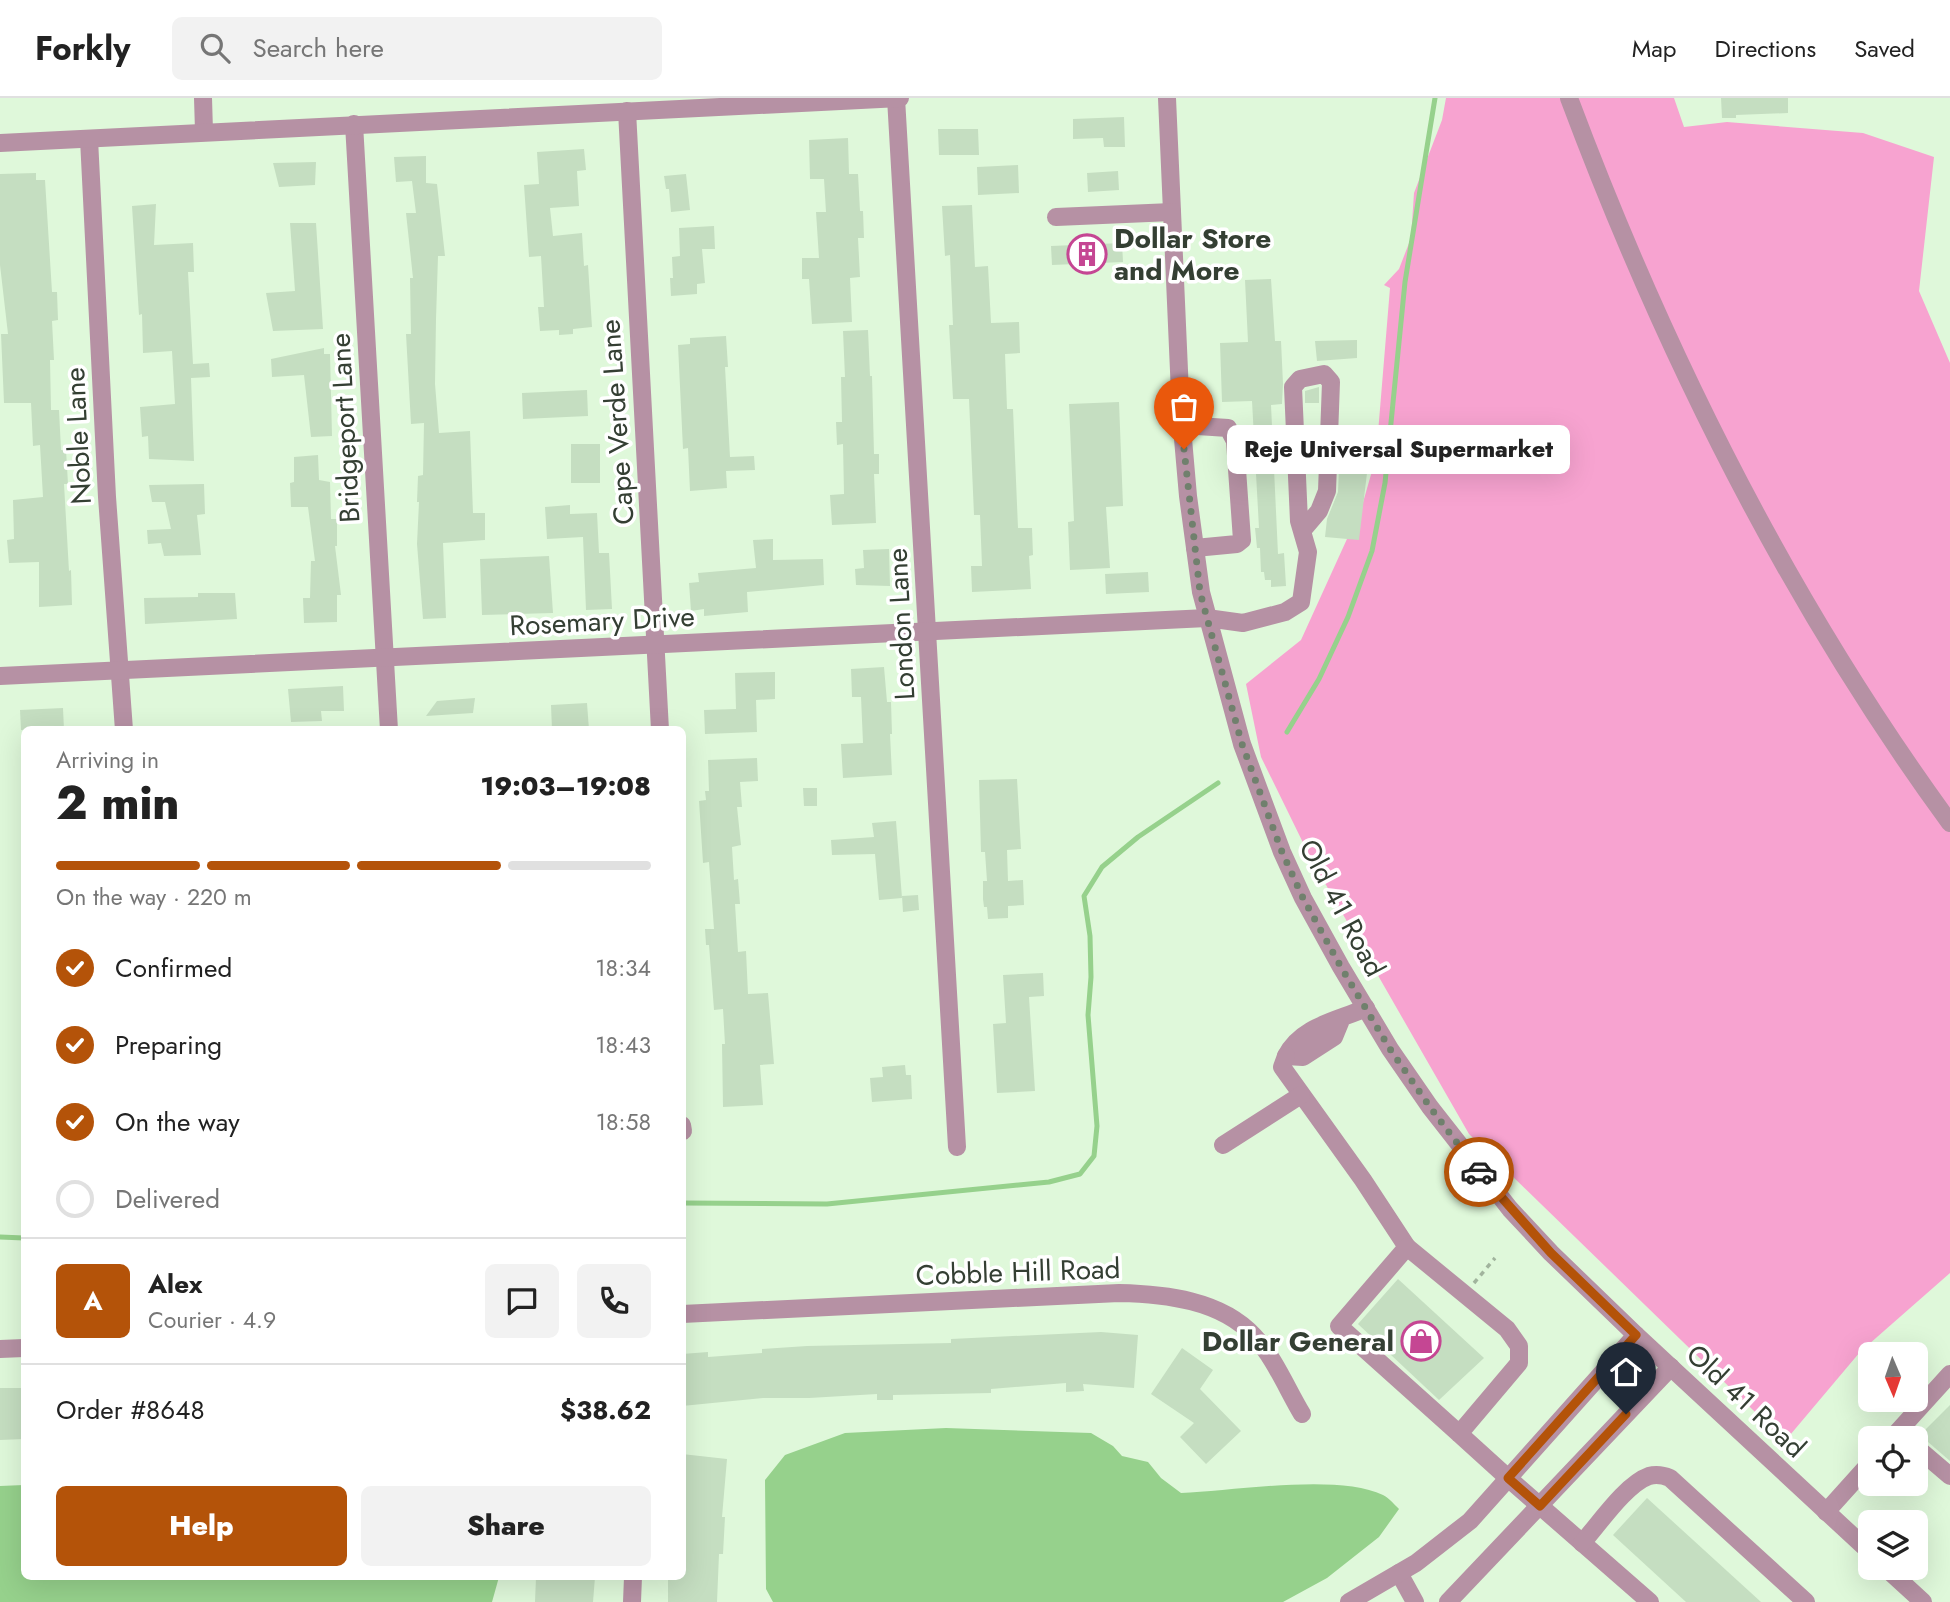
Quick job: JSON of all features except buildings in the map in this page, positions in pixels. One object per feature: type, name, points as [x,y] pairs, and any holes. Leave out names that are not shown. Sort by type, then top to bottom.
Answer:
[{"type":"street","points":[[203,98],[204,131]]},
{"type":"street","points":[[0,143],[829,99],[897,98]]},
{"type":"street","name":"London Lane","points":[[897,98],[957,1147]]},
{"type":"street","name":"Old 41 Road","points":[[1167,98],[1182,425],[1195,548],[1207,618],[1242,744],[1282,852],[1303,898],[1366,1008],[1430,1107],[1478,1171],[1551,1253],[1858,1541]]},
{"type":"street","points":[[1569,98],[1639,275],[1715,433],[1797,587],[1863,694],[1950,823]]},
{"type":"street","name":"Cape Verde Lane","points":[[627,111],[660,726]]},
{"type":"street","name":"Bridgeport Lane","points":[[354,124],[389,726]]},
{"type":"street","name":"Noble Lane","points":[[89,139],[116,643],[121,671],[124,726]]},
{"type":"street","points":[[1056,217],[1172,212]]},
{"type":"street","points":[[1324,374],[1331,382],[1327,491],[1319,511],[1302,531],[1299,521],[1293,387],[1300,379],[1324,374]]},
{"type":"street","points":[[1182,425],[1228,428],[1235,441],[1242,540],[1237,544],[1195,548]]},
{"type":"street","name":"Rosemary Drive","points":[[0,676],[1207,618],[1243,623],[1285,612],[1301,602],[1308,552],[1302,531]]},
{"type":"street","points":[[1366,1008],[1340,1020],[1326,1023],[1292,1043],[1282,1067],[1407,1247],[1507,1329],[1519,1346],[1519,1363],[1459,1434]]},
{"type":"street","points":[[1223,1146],[1301,1095]]},
{"type":"street","points":[[1407,1247],[1339,1326],[1650,1602]]},
{"type":"street","name":"Cobble Hill Road","points":[[686,1314],[1119,1293],[1173,1297],[1218,1311],[1239,1323],[1255,1337],[1302,1415]]},
{"type":"street","points":[[1349,1602],[1416,1563],[1469,1521],[1636,1335]]},
{"type":"street","points":[[0,1349],[21,1348]]},
{"type":"street","points":[[1448,1602],[1671,1367]]},
{"type":"street","points":[[1907,1426],[1950,1374]]},
{"type":"street","points":[[1928,1457],[1950,1476]]},
{"type":"street","points":[[1582,1543],[1636,1483],[1650,1476],[1661,1475],[1670,1478],[1806,1602]]},
{"type":"street","points":[[1826,1512],[1858,1476]]},
{"type":"street","points":[[1399,1573],[1415,1602]]},
{"type":"street","points":[[632,1602],[633,1580]]},
{"type":"street","points":[[1899,1580],[1923,1602]]},
{"type":"path","points":[[1464,1294],[1495,1258]]},
{"type":"shaded area","points":[[1446,98],[1674,98],[1684,127],[1727,122],[1863,133],[1934,157],[1919,291],[1950,363],[1950,1273],[1871,1342],[1858,1342],[1858,1354],[1785,1441],[1469,1134],[1310,857],[1261,757],[1246,684],[1301,640],[1362,506],[1376,457],[1390,288],[1384,285],[1399,269],[1411,238],[1414,193],[1442,120]]},
{"type":"shaded area","points":[[946,1428],[1091,1433],[1113,1446],[1122,1456],[1148,1462],[1161,1478],[1181,1493],[1285,1485],[1340,1485],[1383,1495],[1399,1509],[1379,1537],[1327,1578],[1283,1602],[773,1602],[766,1589],[765,1480],[785,1455],[845,1433]]},
{"type":"shaded area","points":[[21,1485],[21,1580],[498,1580],[492,1602],[0,1602],[0,1486]]},
{"type":"waterway","points":[[1287,732],[1319,679],[1348,617],[1372,551],[1385,483],[1405,282],[1435,98]]},
{"type":"waterway","points":[[686,1203],[827,1204],[1049,1182],[1080,1174],[1094,1156],[1097,1126],[1088,1015],[1090,936],[1084,896],[1102,867],[1138,837],[1218,783]]},
{"type":"waterway","points":[[0,1237],[21,1238]]},
{"type":"way so far","points":[[1184,449],[1200,592],[1242,744],[1282,852],[1303,898],[1390,1049],[1479,1172]]},
{"type":"place","name":"Dollar Store and More","points":[[1087,254]]},
{"type":"place","name":"Reje Universal Supermarket","points":[[1184,449]]},
{"type":"place","name":"Dollar General","points":[[1421,1341]]},
{"type":"route","points":[[1479,1172],[1551,1253],[1636,1335],[1508,1478],[1540,1506],[1626,1414]]}]
